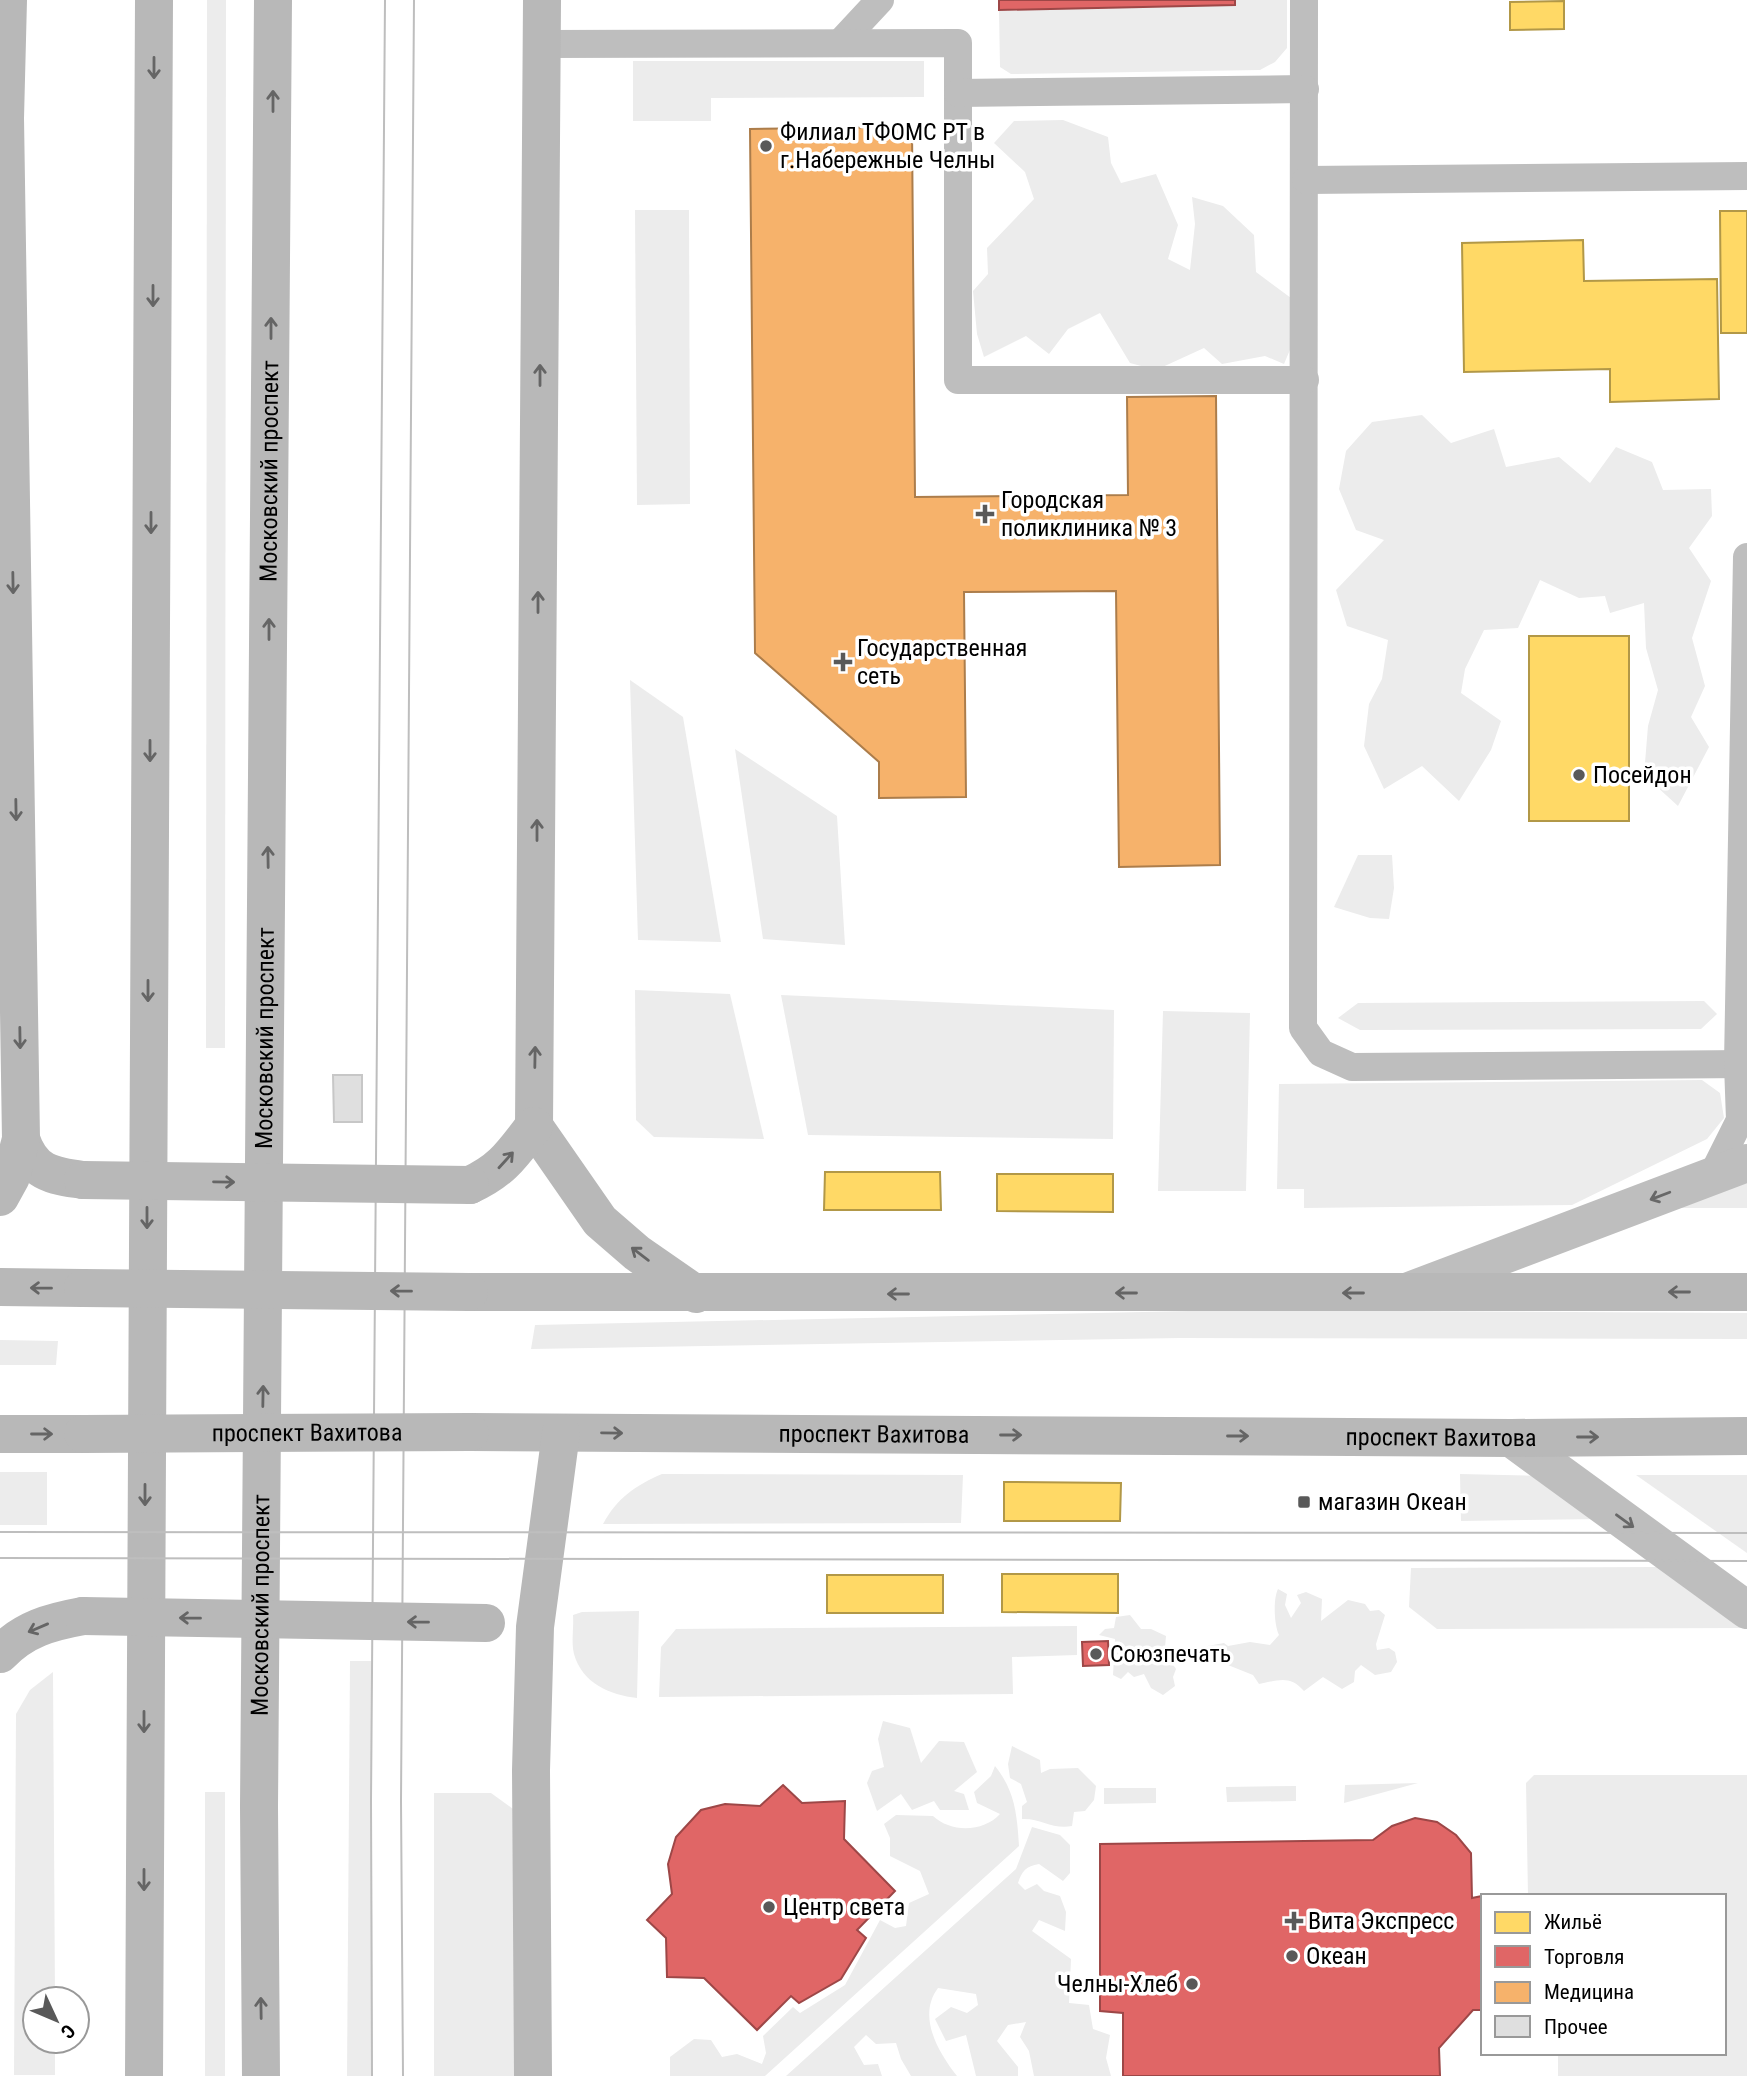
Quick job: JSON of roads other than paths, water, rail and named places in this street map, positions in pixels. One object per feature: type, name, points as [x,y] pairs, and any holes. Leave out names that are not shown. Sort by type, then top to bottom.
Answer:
[{"type":"main road","points":[[0,1197],[11,1177],[21,1139],[5,118],[8,0]]},
{"type":"main road","points":[[144,2076],[154,0]]},
{"type":"main road","name":"Московский проспект","points":[[261,2076],[259,1807],[273,0]]},
{"type":"main road","points":[[542,0],[534,1126],[600,1221],[637,1253],[696,1294]]},
{"type":"main road","points":[[21,1139],[27,1155],[39,1168],[57,1177],[83,1180],[470,1185],[491,1175],[508,1161],[534,1126]]},
{"type":"main road","points":[[0,1287],[696,1294],[1747,1292]]},
{"type":"main road","name":"проспект Вахитова","points":[[0,1434],[470,1432],[1511,1438],[1747,1436]]},
{"type":"main road","points":[[533,2076],[531,1770],[535,1627],[561,1433]]},
{"type":"main road","points":[[0,1654],[30,1630],[55,1621],[83,1616],[486,1623],[535,1627]]},
{"type":"street","points":[[1405,1292],[1747,1163]]},
{"type":"street","points":[[1511,1438],[1747,1610]]},
{"type":"lane","points":[[840,43],[880,0]]},
{"type":"lane","points":[[1304,0],[1306,180],[1303,1028],[1309,1041],[1321,1053],[1352,1067],[1742,1064]]},
{"type":"lane","points":[[542,44],[958,43],[958,380],[1305,380]]},
{"type":"lane","points":[[958,93],[1306,89]]},
{"type":"lane","points":[[1306,180],[1747,176]]},
{"type":"lane","points":[[1712,1176],[1740,1120],[1747,556]]},
{"type":"tram line","points":[[372,2076],[371,1801],[385,0]]},
{"type":"tram line","points":[[403,2076],[401,1801],[414,0]]},
{"type":"tram line","points":[[0,1532],[1747,1533]]},
{"type":"tram line","points":[[0,1558],[1747,1561]]},
{"type":"place","name":"Филиал ТФОМС РТ в г.Набережные Челны","points":[[766,146]]},
{"type":"place","name":"Городская поликлиника № 3","points":[[985,514]]},
{"type":"place","name":"Государственная сеть","points":[[843,662]]},
{"type":"place","name":"Посейдон","points":[[1579,775]]},
{"type":"place","name":"магазин Океан","points":[[1304,1502]]},
{"type":"place","name":"Союзпечать","points":[[1096,1654]]},
{"type":"place","name":"Центр света","points":[[769,1907]]},
{"type":"place","name":"Вита Экспресс","points":[[1294,1921]]},
{"type":"place","name":"Океан","points":[[1292,1956]]},
{"type":"place","name":"Челны-Хлеб","points":[[1192,1984]]}]
